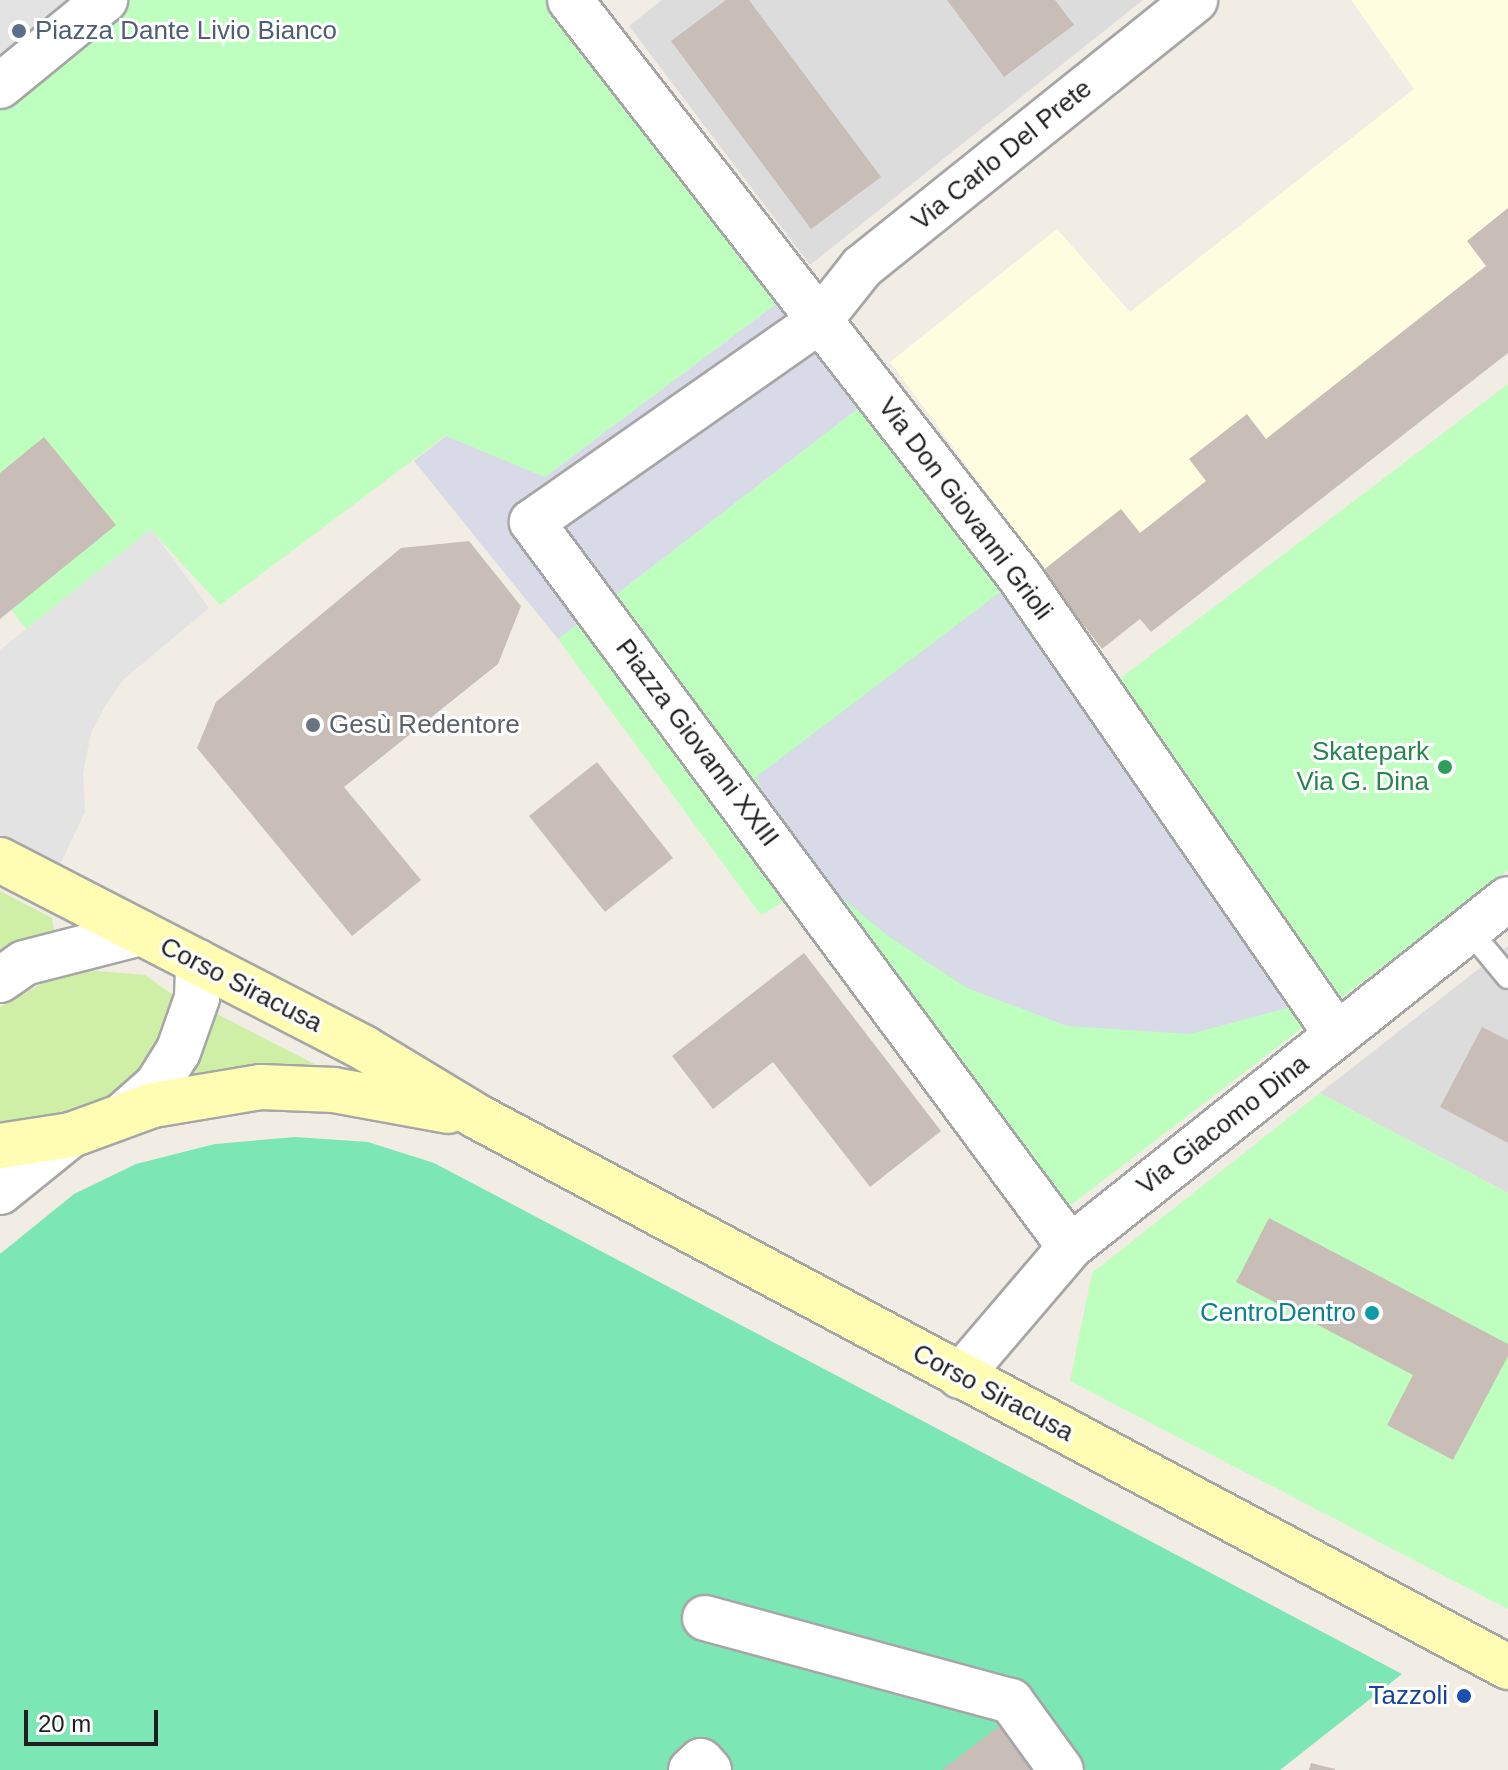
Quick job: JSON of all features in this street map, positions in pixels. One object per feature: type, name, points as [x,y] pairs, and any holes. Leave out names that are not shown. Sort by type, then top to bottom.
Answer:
[{"type":"street","points":[[0,86],[105,0]]},
{"type":"street","name":"Via Don Giovanni Grioli","points":[[570,0],[1027,586],[1337,1035]]},
{"type":"street","name":"Via Carlo Del Prete","points":[[820,320],[862,267],[1195,0]]},
{"type":"street","name":"Piazza Giovanni XXIII","points":[[820,320],[532,522],[1070,1247]]},
{"type":"street","name":"Corso Siracusa","points":[[0,860],[364,1048],[478,1117],[1508,1667]]},
{"type":"street","name":"Via Giacomo Dina","points":[[960,1376],[1070,1247],[1508,899]]},
{"type":"street","points":[[0,980],[49,955],[141,933]]},
{"type":"street","points":[[123,1115],[157,1085],[178,1052],[197,998],[198,962]]},
{"type":"street","name":"Corso Siracusa","points":[[0,1146],[71,1135],[123,1115],[198,1095],[261,1087],[334,1090],[478,1117]]},
{"type":"street","points":[[0,1192],[71,1135]]},
{"type":"street","points":[[705,1618],[1011,1701],[1061,1770]]},
{"type":"street","points":[[691,1770],[701,1761],[709,1770]]},
{"type":"lane","points":[[1469,930],[1508,977]]},
{"type":"shaded area","name":"Piazza Dante Livio Bianco","points":[[0,0],[77,0],[0,62]]},
{"type":"shaded area","points":[[662,0],[1143,0],[810,265],[629,26]]},
{"type":"shaded area","points":[[1351,0],[1508,0],[1508,353],[1151,632],[1140,619],[1102,649],[890,362],[1057,229],[1130,312],[1414,89]]},
{"type":"shaded area","points":[[796,289],[877,394],[558,639],[414,461],[446,436],[545,477]]},
{"type":"shaded area","points":[[151,529],[209,608],[123,680],[105,706],[91,733],[83,773],[85,812],[58,869],[0,838],[0,650]]},
{"type":"shaded area","points":[[1020,577],[1313,1001],[1190,1034],[1067,1026],[967,988],[888,936],[819,879],[779,828],[756,777]]},
{"type":"shaded area","points":[[1508,946],[1508,1193],[1320,1093]]},
{"type":"green space","points":[[105,0],[570,0],[796,289],[545,477],[445,436],[220,605],[151,530],[26,629],[0,594],[0,86]]},
{"type":"green space","points":[[1508,384],[1508,870],[1041,1228],[791,897],[761,915],[558,639],[877,394],[1118,680]]},
{"type":"green space","points":[[0,891],[52,918],[55,936],[0,962]]},
{"type":"green space","points":[[86,970],[145,975],[173,995],[177,1006],[143,1075],[91,1113],[26,1124],[0,1122],[0,1007],[55,976]]},
{"type":"green space","points":[[213,1012],[326,1070],[186,1081]]},
{"type":"green space","points":[[1320,1093],[1508,1193],[1508,1609],[1070,1381],[1092,1273]]},
{"type":"green space","points":[[295,1137],[368,1142],[434,1163],[1402,1674],[1280,1770],[0,1770],[0,1254],[74,1194],[136,1164],[215,1144]]},
{"type":"building","points":[[726,0],[749,0],[881,177],[811,229],[671,41]]},
{"type":"building","points":[[947,0],[1055,0],[1074,25],[1004,77]]},
{"type":"building","points":[[1508,208],[1508,353],[1151,632],[1140,619],[1102,649],[1042,571],[1121,509],[1140,533],[1206,481],[1189,459],[1247,414],[1266,439],[1486,266],[1467,241]]},
{"type":"building","points":[[44,437],[116,525],[0,619],[0,473]]},
{"type":"building","name":"Gesù Redentore","points":[[469,541],[521,606],[498,664],[344,787],[421,880],[352,936],[197,748],[216,702],[401,548]]},
{"type":"building","points":[[597,762],[673,858],[605,912],[529,816]]},
{"type":"building","points":[[804,953],[941,1131],[870,1187],[773,1062],[713,1109],[672,1056]]},
{"type":"building","points":[[1482,1027],[1508,1040],[1508,1143],[1440,1107]]},
{"type":"building","name":"CentroDentro","points":[[1269,1218],[1508,1344],[1508,1356],[1453,1460],[1387,1425],[1413,1375],[1236,1282]]},
{"type":"building","points":[[1003,1723],[1039,1770],[942,1770]]},
{"type":"building","points":[[1311,1763],[1335,1769],[1335,1770],[1309,1770]]},
{"type":"place","name":"Piazza Dante Livio Bianco","points":[[19,31]]},
{"type":"place","name":"Gesù Redentore","points":[[313,725]]},
{"type":"place","name":"Skatepark Via G. Dina","points":[[1445,767]]},
{"type":"place","name":"CentroDentro","points":[[1372,1313]]},
{"type":"place","name":"Tazzoli","points":[[1464,1696]]}]
